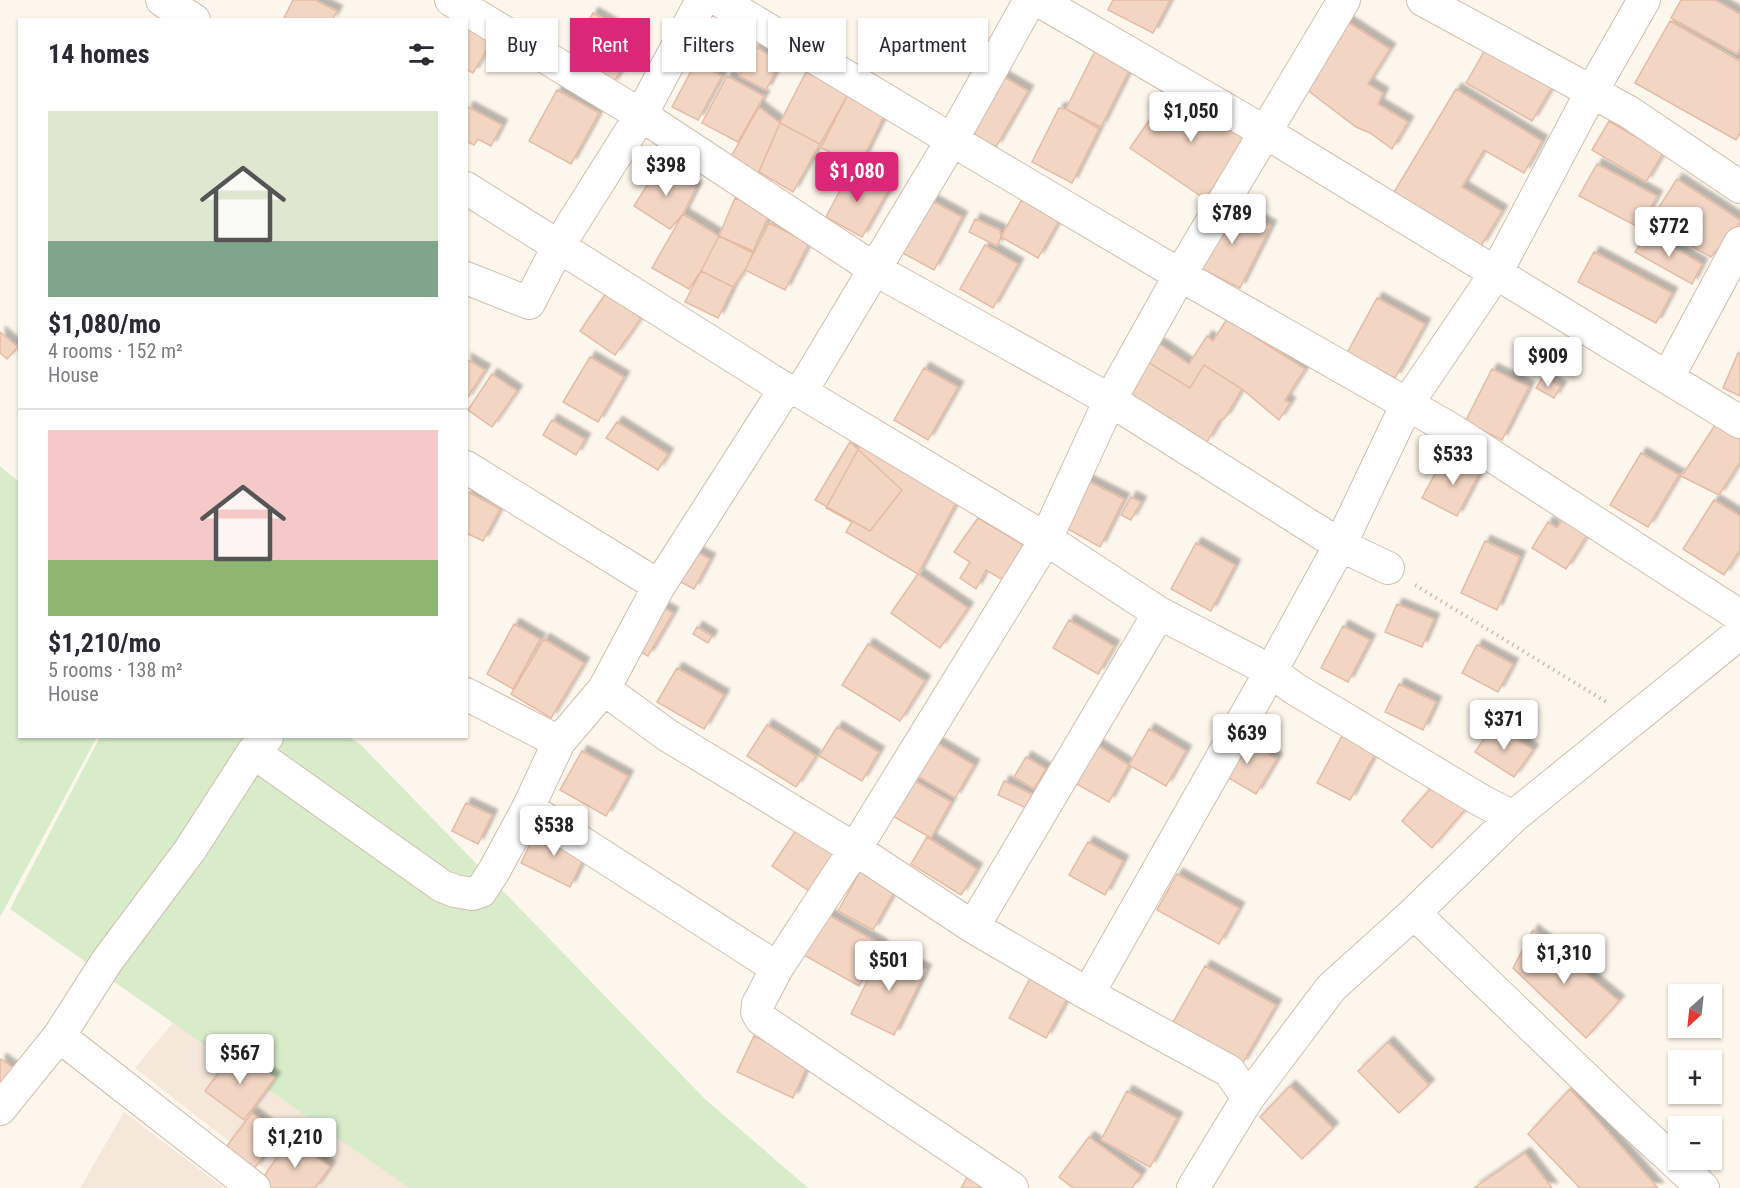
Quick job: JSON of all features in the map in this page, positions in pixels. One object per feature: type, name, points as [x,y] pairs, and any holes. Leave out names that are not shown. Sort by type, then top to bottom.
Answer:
[{"type":"street","points":[[162,0],[191,18]]},
{"type":"street","points":[[451,0],[641,115],[876,270],[1110,400],[1340,545],[1388,568]]},
{"type":"street","points":[[468,279],[529,303],[559,245],[641,115],[702,0]]},
{"type":"street","points":[[718,0],[1180,275],[1449,428],[1740,616]]},
{"type":"street","points":[[0,1109],[59,1036],[108,961],[190,850],[260,744],[442,885],[464,893],[472,894],[481,891],[528,808],[559,742],[604,689],[660,586],[876,270],[1030,0]]},
{"type":"street","points":[[1038,0],[1265,132],[1740,422]]},
{"type":"street","points":[[1012,1188],[761,1019],[757,1012],[758,1004],[777,968],[855,849],[1046,539],[1110,400],[1180,275],[1344,0]]},
{"type":"street","points":[[1423,0],[1629,112],[1740,187]]},
{"type":"street","points":[[1088,994],[1340,545],[1407,404],[1496,273],[1592,91],[1644,0]]},
{"type":"street","points":[[468,189],[793,391],[1046,539],[1159,613],[1271,670],[1295,689],[1482,801],[1513,817]]},
{"type":"street","points":[[1668,377],[1740,243]]},
{"type":"street","points":[[468,468],[660,586]]},
{"type":"street","points":[[973,927],[1159,613]]},
{"type":"street","points":[[1193,1188],[1248,1098],[1331,988],[1414,913],[1513,817],[1740,633]]},
{"type":"street","points":[[604,689],[667,735],[855,849],[973,927],[1088,994],[1229,1071],[1248,1098]]},
{"type":"street","points":[[468,695],[559,742]]},
{"type":"street","points":[[528,808],[777,968]]},
{"type":"street","points":[[1414,913],[1703,1188]]},
{"type":"street","points":[[59,1036],[254,1188]]},
{"type":"path","points":[[1388,568],[1634,719]]},
{"type":"shaded area","points":[[200,990],[469,1188],[289,1188],[135,1068]]},
{"type":"shaded area","points":[[124,1112],[224,1188],[80,1188]]},
{"type":"green space","points":[[0,466],[18,481],[18,738],[96,738],[0,917]]},
{"type":"green space","points":[[99,738],[350,738],[361,745],[704,1098],[808,1188],[409,1188],[10,909]]},
{"type":"building","points":[[293,0],[315,0],[337,11],[333,18],[284,18]]},
{"type":"building","points":[[1113,0],[1170,0],[1153,33],[1108,10]]},
{"type":"building","points":[[1681,0],[1715,0],[1740,14],[1740,49],[1737,54],[1671,18]]},
{"type":"building","points":[[593,13],[602,18],[590,18]]},
{"type":"building","points":[[1337,15],[1390,49],[1368,84],[1383,93],[1378,104],[1408,122],[1392,149],[1370,133],[1356,127],[1302,86]]},
{"type":"building","points":[[1670,21],[1740,61],[1740,133],[1736,140],[1635,83]]},
{"type":"building","points":[[468,27],[486,37],[486,51],[473,73],[468,70]]},
{"type":"building","points":[[1489,43],[1555,82],[1532,121],[1466,83]]},
{"type":"building","points":[[1097,47],[1132,65],[1101,127],[1066,109]]},
{"type":"building","points":[[756,48],[768,54],[768,72],[775,72],[766,90],[739,76],[741,72],[756,72]]},
{"type":"building","points":[[992,70],[1028,91],[996,147],[960,126]]},
{"type":"building","points":[[590,72],[620,72],[612,85]]},
{"type":"building","points":[[691,72],[715,72],[722,76],[698,120],[672,107]]},
{"type":"building","points":[[806,72],[810,72],[848,94],[820,144],[780,123]]},
{"type":"building","points":[[727,76],[764,96],[738,142],[702,123]]},
{"type":"building","points":[[1182,88],[1249,134],[1205,199],[1130,148],[1153,115],[1162,118]]},
{"type":"building","points":[[1456,89],[1542,141],[1524,173],[1484,150],[1462,187],[1502,211],[1481,246],[1393,194]]},
{"type":"building","points":[[557,90],[599,113],[571,164],[529,141]]},
{"type":"building","points":[[848,94],[886,112],[859,167],[821,148]]},
{"type":"building","points":[[468,107],[502,125],[491,146],[478,139],[474,145],[468,142]]},
{"type":"building","points":[[759,107],[780,123],[756,178],[728,162]]},
{"type":"building","points":[[1059,108],[1066,109],[1099,129],[1072,183],[1032,162]]},
{"type":"building","points":[[1609,121],[1663,153],[1646,182],[1592,150]]},
{"type":"building","points":[[780,123],[820,144],[793,192],[759,172]]},
{"type":"building","points":[[1597,164],[1657,196],[1640,228],[1579,196]]},
{"type":"building","points":[[660,165],[696,188],[683,214],[670,229],[634,206]]},
{"type":"building","points":[[852,168],[889,189],[862,237],[826,217]]},
{"type":"building","points":[[1677,179],[1740,220],[1740,223],[1711,257],[1649,223]]},
{"type":"building","points":[[1025,194],[1062,215],[1038,258],[1001,237]]},
{"type":"building","points":[[735,198],[770,213],[753,251],[719,236]]},
{"type":"building","points":[[927,198],[962,217],[934,270],[899,251]]},
{"type":"building","points":[[1224,202],[1271,226],[1240,288],[1192,264]]},
{"type":"building","points":[[683,214],[719,236],[689,289],[652,268]]},
{"type":"building","points":[[975,219],[1000,230],[1001,237],[997,246],[969,232]]},
{"type":"building","points":[[769,223],[809,243],[785,290],[745,270]]},
{"type":"building","points":[[1648,233],[1702,264],[1692,284],[1635,252]]},
{"type":"building","points":[[719,236],[753,253],[733,287],[701,271]]},
{"type":"building","points":[[985,245],[1018,264],[993,308],[960,289]]},
{"type":"building","points":[[1594,252],[1672,293],[1656,323],[1578,282]]},
{"type":"building","points":[[701,271],[733,287],[718,318],[685,302]]},
{"type":"building","points":[[606,293],[641,318],[615,355],[580,331]]},
{"type":"building","points":[[1377,298],[1425,324],[1395,378],[1347,353]]},
{"type":"building","points":[[1227,319],[1305,369],[1285,400],[1290,403],[1279,420],[1242,389],[1204,365],[1190,388],[1143,359],[1158,343],[1189,364],[1207,336],[1213,341]]},
{"type":"building","points":[[0,332],[18,347],[7,359],[0,353]]},
{"type":"building","points":[[1738,353],[1740,354],[1740,396],[1723,388]]},
{"type":"building","points":[[590,357],[624,377],[598,422],[563,402]]},
{"type":"building","points":[[1143,359],[1190,388],[1204,365],[1242,389],[1207,442],[1174,422],[1119,398]]},
{"type":"building","points":[[468,360],[485,370],[468,397]]},
{"type":"building","points":[[924,368],[958,387],[928,440],[894,420]]},
{"type":"building","points":[[1492,369],[1529,387],[1502,440],[1465,422]]},
{"type":"building","points":[[492,374],[517,391],[492,427],[468,410]]},
{"type":"building","points":[[1543,377],[1561,387],[1554,398],[1536,388]]},
{"type":"building","points":[[552,420],[585,439],[576,455],[543,435]]},
{"type":"building","points":[[617,422],[668,454],[658,470],[606,438]]},
{"type":"building","points":[[1717,422],[1740,437],[1740,462],[1719,495],[1679,475],[1684,473]]},
{"type":"building","points":[[850,442],[902,490],[870,531],[815,500]]},
{"type":"building","points":[[860,446],[958,499],[918,574],[846,532],[852,522],[826,508]]},
{"type":"building","points":[[1641,453],[1679,475],[1648,527],[1610,505]]},
{"type":"building","points":[[1463,455],[1483,466],[1457,516],[1422,498],[1437,470],[1451,477]]},
{"type":"building","points":[[1084,479],[1124,499],[1100,547],[1061,525]]},
{"type":"building","points":[[468,492],[500,509],[483,541],[468,534]]},
{"type":"building","points":[[1131,497],[1141,502],[1131,520],[1121,515]]},
{"type":"building","points":[[1714,500],[1740,516],[1740,550],[1724,575],[1683,549]]},
{"type":"building","points":[[1566,513],[1591,529],[1566,569],[1532,548],[1548,522],[1557,528]]},
{"type":"building","points":[[978,518],[1025,546],[1003,580],[986,570],[976,589],[960,578],[970,562],[954,552]]},
{"type":"building","points":[[1485,541],[1520,557],[1497,610],[1461,593]]},
{"type":"building","points":[[1196,543],[1235,565],[1211,611],[1171,589]]},
{"type":"building","points":[[689,548],[710,559],[694,589],[673,578]]},
{"type":"building","points":[[918,574],[968,608],[940,648],[891,613]]},
{"type":"building","points":[[651,601],[673,613],[648,656],[627,644]]},
{"type":"building","points":[[1397,604],[1434,619],[1422,647],[1385,632]]},
{"type":"building","points":[[1069,620],[1114,646],[1098,674],[1053,648]]},
{"type":"building","points":[[514,624],[540,639],[513,689],[487,674]]},
{"type":"building","points":[[1343,626],[1370,640],[1348,682],[1321,668]]},
{"type":"building","points":[[697,627],[712,636],[708,643],[693,634]]},
{"type":"building","points":[[544,639],[584,663],[551,718],[511,694]]},
{"type":"building","points":[[868,644],[925,681],[900,721],[842,685]]},
{"type":"building","points":[[1477,645],[1513,664],[1498,692],[1462,673]]},
{"type":"building","points":[[677,668],[724,695],[704,729],[657,702]]},
{"type":"building","points":[[1399,684],[1436,702],[1423,730],[1385,712]]},
{"type":"building","points":[[1494,724],[1533,750],[1514,777],[1475,752]]},
{"type":"building","points":[[767,725],[816,756],[796,787],[747,756]]},
{"type":"building","points":[[837,727],[879,752],[862,781],[819,756]]},
{"type":"building","points":[[1149,729],[1186,751],[1166,786],[1129,765]]},
{"type":"building","points":[[1237,736],[1277,759],[1256,794],[1217,771]]},
{"type":"building","points":[[1342,736],[1375,754],[1350,800],[1317,783]]},
{"type":"building","points":[[928,738],[974,765],[955,798],[909,771]]},
{"type":"building","points":[[1092,742],[1129,765],[1109,802],[1071,781]]},
{"type":"building","points":[[582,751],[628,776],[606,816],[560,790]]},
{"type":"building","points":[[1026,757],[1046,769],[1034,789],[1014,777]]},
{"type":"building","points":[[905,775],[951,802],[931,838],[884,811]]},
{"type":"building","points":[[1438,780],[1468,806],[1432,848],[1402,821]]},
{"type":"building","points":[[1004,781],[1032,794],[1026,808],[998,795]]},
{"type":"building","points":[[466,803],[492,815],[478,844],[452,831]]},
{"type":"building","points":[[801,823],[839,848],[809,891],[772,866]]},
{"type":"building","points":[[538,827],[587,851],[570,887],[521,863]]},
{"type":"building","points":[[927,837],[977,869],[961,895],[911,864]]},
{"type":"building","points":[[1088,842],[1123,861],[1105,895],[1069,875]]},
{"type":"building","points":[[862,868],[897,887],[873,930],[838,911]]},
{"type":"building","points":[[1177,874],[1239,908],[1219,944],[1157,910]]},
{"type":"building","points":[[825,913],[882,945],[859,986],[802,954]]},
{"type":"building","points":[[1533,930],[1619,1001],[1586,1038],[1513,968]]},
{"type":"building","points":[[883,949],[926,970],[894,1035],[851,1014]]},
{"type":"building","points":[[1205,966],[1276,1005],[1242,1064],[1172,1024]]},
{"type":"building","points":[[1032,975],[1069,995],[1046,1038],[1009,1018]]},
{"type":"building","points":[[754,1036],[809,1062],[793,1098],[737,1072]]},
{"type":"building","points":[[1388,1042],[1429,1085],[1399,1113],[1358,1071]]},
{"type":"building","points":[[236,1050],[275,1078],[244,1120],[205,1091]]},
{"type":"building","points":[[0,1060],[28,1079],[0,1116]]},
{"type":"building","points":[[1290,1086],[1333,1128],[1302,1159],[1260,1117]]},
{"type":"building","points":[[1570,1089],[1658,1188],[1580,1188],[1528,1134]]},
{"type":"building","points":[[1127,1091],[1177,1118],[1150,1167],[1101,1140]]},
{"type":"building","points":[[252,1113],[280,1135],[254,1169],[226,1147]]},
{"type":"building","points":[[1089,1137],[1141,1175],[1132,1188],[1073,1188],[1059,1177]]},
{"type":"building","points":[[290,1139],[330,1167],[315,1188],[269,1188],[260,1182]]},
{"type":"building","points":[[1525,1153],[1552,1188],[1474,1188]]},
{"type":"building","points":[[969,1174],[992,1188],[961,1188]]}]
